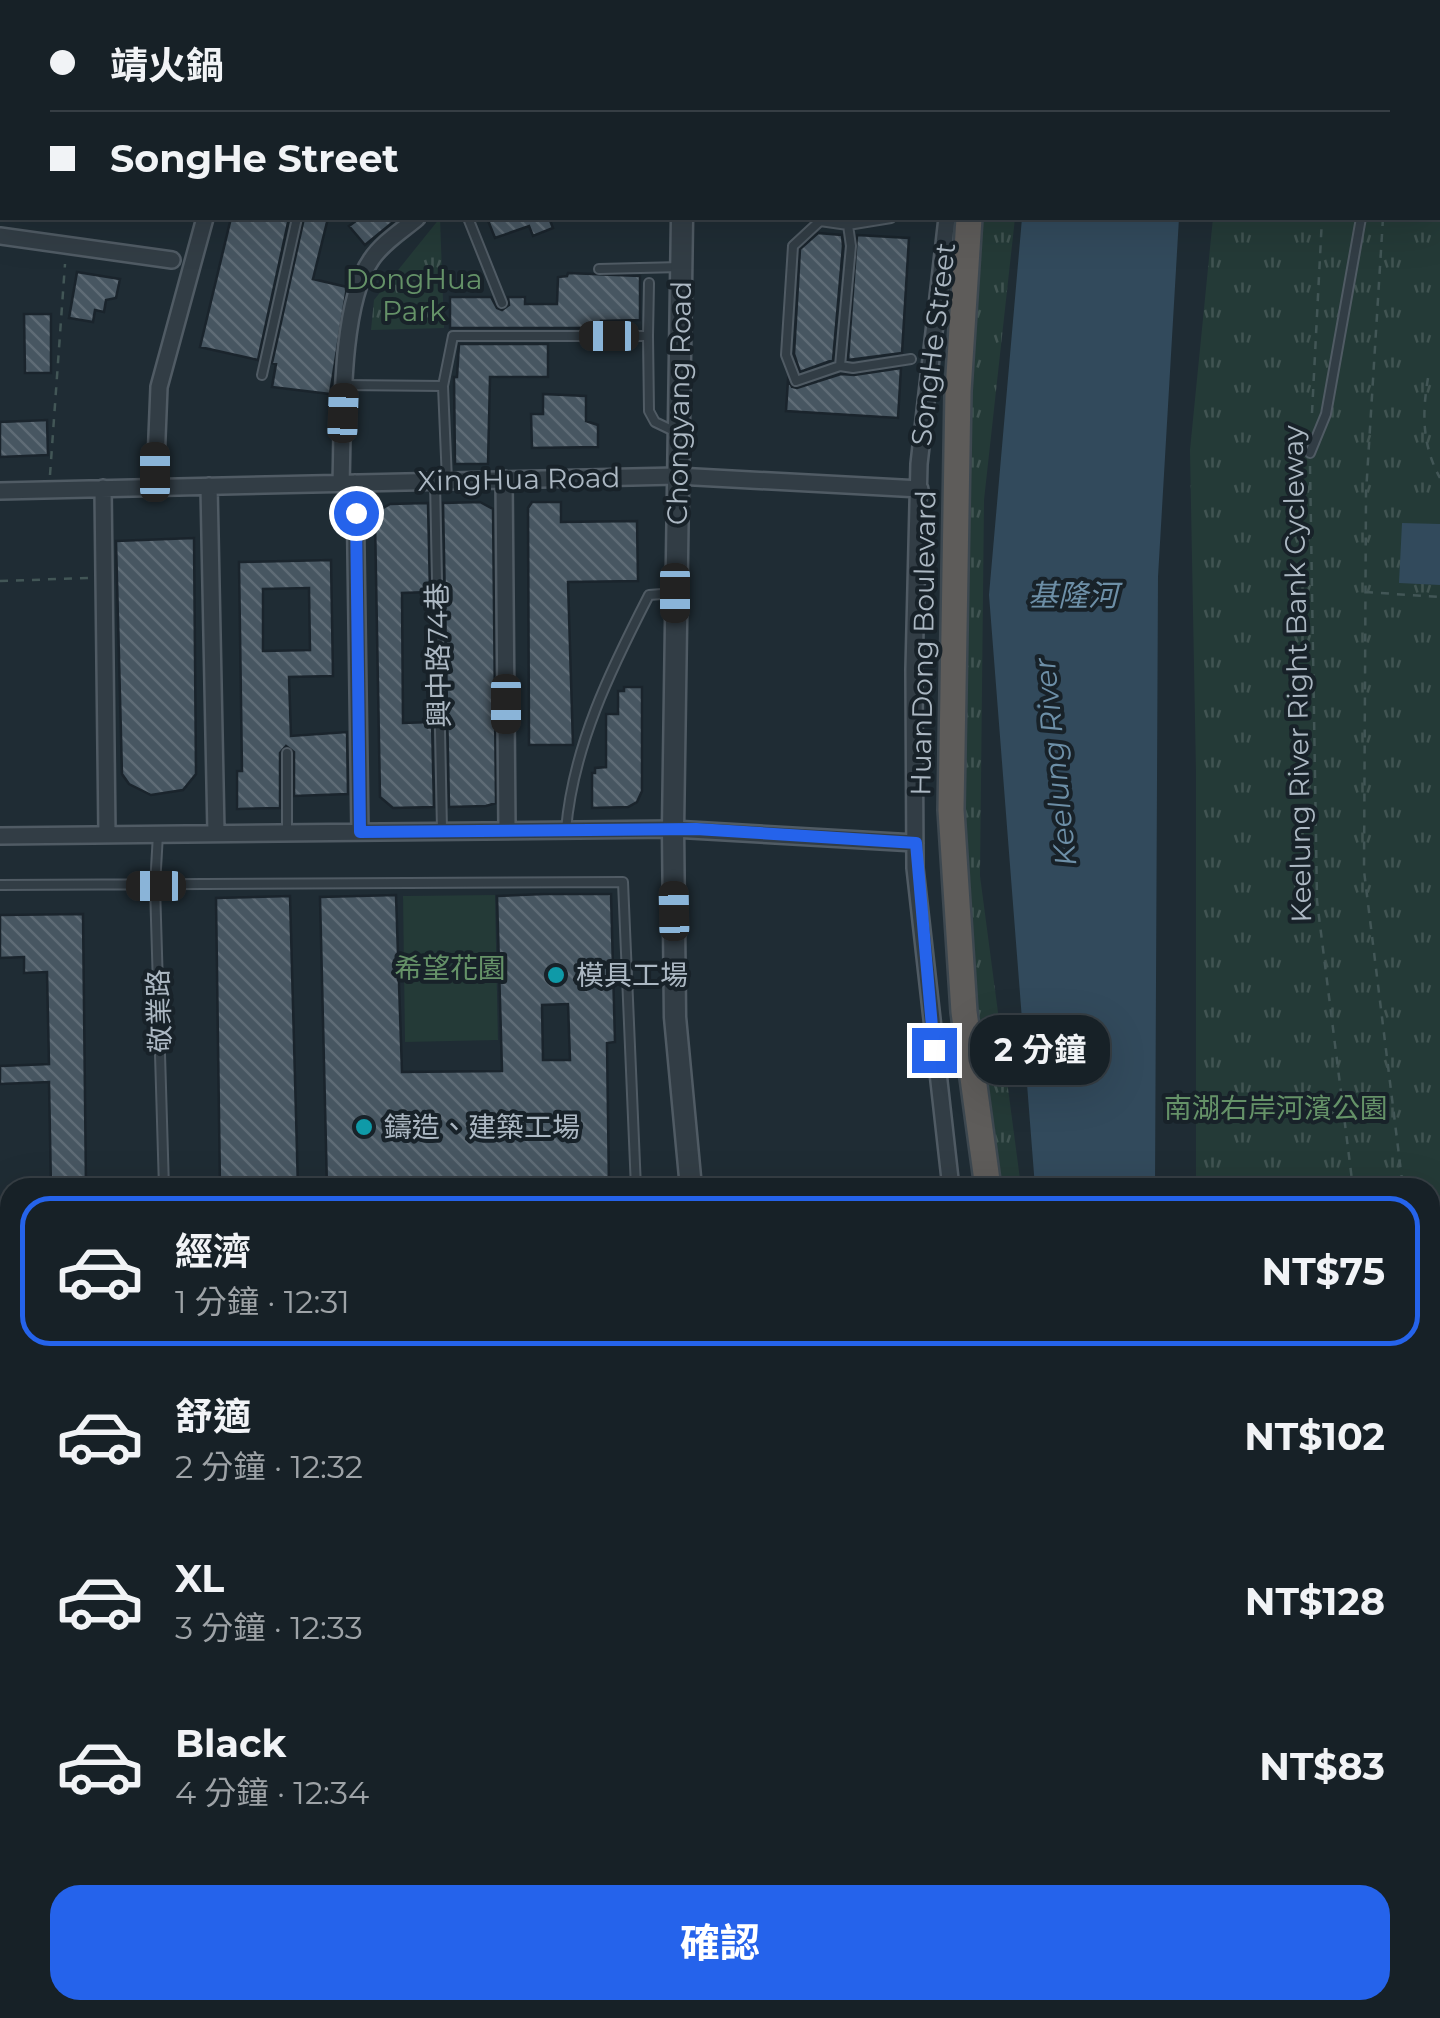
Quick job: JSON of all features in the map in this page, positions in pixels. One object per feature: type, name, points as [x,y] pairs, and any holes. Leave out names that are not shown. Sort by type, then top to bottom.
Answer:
[{"type":"highway","name":"HuanDong Boulevard","points":[[968,220],[954,505],[952,890],[986,1178]]},
{"type":"street","points":[[155,487],[158,387],[204,220]]},
{"type":"street","points":[[360,832],[344,384],[350,329],[362,278],[371,259],[416,220]]},
{"type":"street","name":"Chongyang Road","points":[[682,220],[673,829],[676,1018],[690,1178]]},
{"type":"street","name":"SongHe Street","points":[[948,220],[918,464],[914,670],[916,843],[926,981],[951,1178]]},
{"type":"street","points":[[0,236],[172,260]]},
{"type":"street","name":"XingHua Road","points":[[0,490],[678,476],[920,488]]},
{"type":"street","points":[[504,480],[507,830]]},
{"type":"street","points":[[209,486],[216,834]]},
{"type":"street","points":[[103,488],[107,835]]},
{"type":"street","points":[[0,836],[673,829],[916,843]]},
{"type":"lane","points":[[262,376],[297,220]]},
{"type":"lane","points":[[469,220],[502,303]]},
{"type":"lane","points":[[879,220],[848,225],[820,221],[792,246],[786,356],[796,381],[840,366],[853,368],[911,360]]},
{"type":"lane","points":[[1310,453],[1326,414],[1361,220]]},
{"type":"lane","points":[[840,366],[851,246],[848,225]]},
{"type":"lane","points":[[599,269],[681,267]]},
{"type":"lane","points":[[648,284],[649,411],[655,422],[678,434]]},
{"type":"lane","name":"興中路74巷","points":[[442,830],[443,386],[453,336],[648,336]]},
{"type":"lane","points":[[344,384],[443,386]]},
{"type":"lane","points":[[566,830],[569,798],[608,674],[649,595],[675,593]]},
{"type":"lane","points":[[287,753],[287,833]]},
{"type":"lane","name":"敬業路","points":[[158,834],[164,1178]]},
{"type":"lane","points":[[0,885],[623,882],[636,1178]]},
{"type":"path","name":"Keelung River Right Bank Cycleway","points":[[1312,414],[1322,220]]},
{"type":"path","points":[[1383,220],[1366,493],[1364,871],[1403,1178]]},
{"type":"path","points":[[49,490],[66,246]]},
{"type":"path","points":[[1428,378],[1424,427],[1429,456],[1440,478]]},
{"type":"path","name":"Keelung River Right Bank Cycleway","points":[[1310,453],[1317,901],[1352,1178]]},
{"type":"path","points":[[0,581],[104,578]]},
{"type":"path","points":[[1364,592],[1440,597]]},
{"type":"green space","name":"DongHua Park","points":[[440,220],[444,328],[371,330],[374,300]]},
{"type":"green space","points":[[970,220],[1015,220],[984,500],[980,876],[1020,1178],[991,1178],[958,929]]},
{"type":"green space","name":"南湖右岸河濱公園","points":[[1213,220],[1440,220],[1440,1178],[1196,1178],[1196,771],[1190,450]]},
{"type":"green space","name":"希望花園","points":[[495,895],[498,1040],[405,1042],[403,896]]},
{"type":"water","name":"基隆河","points":[[1022,220],[1179,220],[1158,577],[1155,1178],[1034,1178],[989,595]]},
{"type":"water","points":[[1402,523],[1440,524],[1440,585],[1399,583]]},
{"type":"building","points":[[231,220],[289,220],[258,360],[200,347]]},
{"type":"building","points":[[304,220],[328,220],[313,279],[347,287],[330,394],[272,387],[276,364],[272,363]]},
{"type":"building","points":[[357,220],[396,220],[365,245],[349,226]]},
{"type":"building","points":[[488,220],[550,220],[553,228],[533,236],[529,226],[495,238]]},
{"type":"building","points":[[818,233],[842,235],[833,360],[800,372],[794,354],[800,249]]},
{"type":"building","points":[[857,235],[909,238],[902,353],[848,360]]},
{"type":"building","points":[[77,272],[120,279],[116,298],[106,300],[104,312],[95,310],[93,322],[69,318]]},
{"type":"building","points":[[568,273],[640,276],[640,320],[601,321],[601,328],[450,328],[450,297],[491,297],[502,310],[509,305],[508,297],[525,297],[525,304],[557,304],[558,277]]},
{"type":"building","points":[[24,314],[51,314],[51,373],[25,373]]},
{"type":"building","points":[[459,344],[548,344],[548,377],[490,377],[488,464],[455,464],[454,377]]},
{"type":"building","points":[[901,368],[898,418],[786,411],[788,380],[797,388],[841,374]]},
{"type":"building","points":[[543,394],[586,396],[586,421],[598,425],[598,447],[532,448],[531,414],[543,414]]},
{"type":"building","points":[[47,420],[48,455],[0,457],[0,422]]},
{"type":"building","points":[[480,502],[493,509],[496,803],[449,807],[443,503]]},
{"type":"building","points":[[532,502],[561,502],[561,522],[637,521],[638,581],[568,582],[573,745],[529,745],[528,508]]},
{"type":"building","points":[[428,503],[430,592],[402,593],[403,723],[432,722],[434,807],[393,808],[380,797],[375,520],[378,511],[390,504]]},
{"type":"building","points":[[194,538],[196,774],[183,790],[151,795],[129,784],[122,774],[116,541]]},
{"type":"building","points":[[331,560],[333,676],[289,677],[291,736],[347,732],[348,794],[294,796],[294,752],[286,746],[280,753],[280,808],[237,809],[237,771],[242,771],[239,562]],"holes":[[[309,588],[310,650],[263,651],[263,589]]]},
{"type":"building","points":[[624,687],[642,687],[642,791],[637,802],[628,807],[592,808],[592,773],[595,768],[606,767],[606,714],[618,714],[618,691],[624,691]]},
{"type":"building","points":[[611,894],[615,1042],[607,1043],[609,1178],[327,1178],[320,897],[396,895],[402,1072],[502,1071],[497,896]],"holes":[[[568,1004],[570,1060],[543,1060],[542,1005]]]},
{"type":"building","points":[[290,896],[298,1178],[220,1178],[216,898]]},
{"type":"building","points":[[83,914],[86,1178],[51,1178],[49,1082],[0,1084],[0,1066],[49,1064],[47,972],[24,973],[24,957],[0,958],[0,915]]},
{"type":"place","name":"模具工場","points":[[556,975]]},
{"type":"place","name":"鑄造、建築工場","points":[[364,1127]]},
{"type":"route","points":[[356,513],[360,832],[696,829],[916,843],[934,1050]]},
{"type":"water label","name":"Keelung River","points":[[1055,762]]}]
